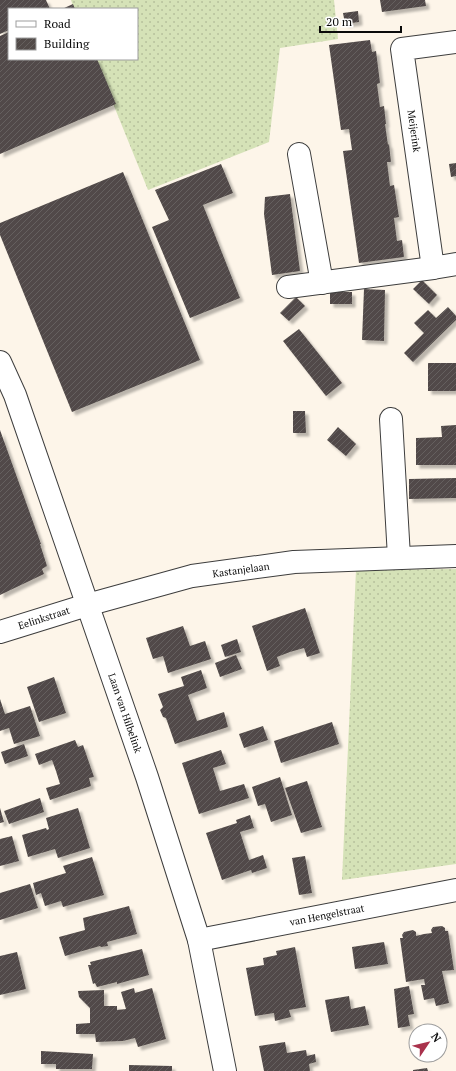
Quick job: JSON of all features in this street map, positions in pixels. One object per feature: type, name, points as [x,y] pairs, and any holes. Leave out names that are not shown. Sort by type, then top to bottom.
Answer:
[{"type":"street","name":"Meijerink","points":[[433,268],[402,49],[456,42]]},
{"type":"street","points":[[299,154],[322,283]]},
{"type":"street","points":[[288,287],[456,264]]},
{"type":"street","name":"Laan van Hilbelink","points":[[0,362],[15,395],[88,605],[199,940],[225,1071]]},
{"type":"street","points":[[391,419],[399,557]]},
{"type":"street","name":"Kastanjelaan","points":[[88,605],[192,576],[294,562],[456,556]]},
{"type":"street","name":"Eelinkstraat","points":[[0,632],[88,605]]},
{"type":"street","name":"van Hengelstraat","points":[[199,940],[456,890]]},
{"type":"green space","points":[[71,0],[334,0],[338,39],[280,48],[269,142],[148,190],[95,60],[138,60],[138,8],[74,8]]},
{"type":"green space","points":[[456,569],[456,864],[342,880],[356,570]]},
{"type":"building","points":[[0,0],[46,0],[50,8],[8,8],[8,30],[0,34]]},
{"type":"building","points":[[380,0],[425,0],[426,6],[382,12]]},
{"type":"building","points":[[73,4],[75,8],[64,8]]},
{"type":"building","points":[[358,11],[359,22],[345,24],[343,13]]},
{"type":"building","points":[[8,32],[8,60],[97,60],[116,104],[0,154],[0,36]]},
{"type":"building","points":[[370,40],[372,52],[376,51],[380,83],[377,84],[380,107],[384,106],[385,124],[391,162],[387,162],[390,186],[394,185],[399,217],[394,218],[397,241],[402,240],[404,257],[359,263],[343,151],[352,150],[349,129],[341,130],[329,45]]},
{"type":"building","points":[[456,163],[456,176],[451,177],[449,164]]},
{"type":"building","points":[[221,164],[233,193],[203,205],[240,298],[190,318],[152,227],[169,220],[155,190]]},
{"type":"building","points":[[123,172],[200,360],[72,412],[0,235],[0,223]]},
{"type":"building","points":[[290,194],[300,271],[272,275],[264,214],[265,197]]},
{"type":"building","points":[[422,280],[437,295],[429,304],[413,289]]},
{"type":"building","points":[[364,289],[385,290],[384,341],[362,340]]},
{"type":"building","points":[[330,292],[352,292],[352,304],[330,304]]},
{"type":"building","points":[[296,297],[305,306],[289,321],[280,313]]},
{"type":"building","points":[[448,307],[456,316],[456,320],[413,362],[404,353],[424,333],[414,323],[428,310],[436,318]]},
{"type":"building","points":[[299,329],[342,383],[326,396],[283,341]]},
{"type":"building","points":[[428,363],[456,363],[456,391],[428,391]]},
{"type":"building","points":[[293,411],[305,411],[306,433],[293,433]]},
{"type":"building","points":[[456,425],[456,465],[416,465],[416,438],[442,437],[441,426]]},
{"type":"building","points":[[338,427],[356,444],[346,456],[327,440]]},
{"type":"building","points":[[0,430],[41,544],[47,566],[42,569],[44,574],[0,595]]},
{"type":"building","points":[[456,478],[456,498],[409,499],[409,479]]},
{"type":"building","points":[[305,608],[320,653],[307,657],[304,648],[290,652],[277,657],[280,666],[267,671],[252,626]]},
{"type":"building","points":[[183,626],[190,646],[205,641],[211,659],[168,673],[163,656],[153,659],[146,638]]},
{"type":"building","points":[[237,639],[241,652],[225,657],[221,645]]},
{"type":"building","points":[[236,655],[242,669],[220,677],[215,663]]},
{"type":"building","points":[[201,670],[207,688],[188,695],[197,721],[224,712],[228,727],[175,744],[166,718],[163,717],[160,710],[163,707],[158,694],[184,686],[181,677]]},
{"type":"building","points":[[54,677],[66,713],[39,722],[27,687]]},
{"type":"building","points":[[0,699],[5,714],[30,706],[40,736],[14,744],[9,728],[0,731]]},
{"type":"building","points":[[332,722],[339,744],[281,763],[274,741]]},
{"type":"building","points":[[263,726],[268,740],[244,748],[239,734]]},
{"type":"building","points":[[75,740],[78,747],[83,745],[94,777],[89,778],[91,786],[50,800],[46,788],[60,784],[56,771],[52,760],[39,765],[35,754]]},
{"type":"building","points":[[24,744],[28,756],[5,764],[1,752]]},
{"type":"building","points":[[221,750],[226,764],[213,768],[220,791],[244,784],[249,798],[199,814],[182,763]]},
{"type":"building","points":[[280,777],[292,815],[271,822],[265,804],[258,806],[252,787]]},
{"type":"building","points":[[307,781],[322,827],[301,833],[285,788]]},
{"type":"building","points":[[40,798],[44,812],[9,824],[4,811]]},
{"type":"building","points":[[0,808],[4,822],[0,823]]},
{"type":"building","points":[[78,808],[90,848],[58,858],[55,849],[28,857],[22,835],[46,828],[47,830],[49,829],[46,818]]},
{"type":"building","points":[[250,815],[254,828],[240,832],[249,860],[263,855],[267,868],[252,873],[251,870],[222,880],[206,833],[237,823],[236,820]]},
{"type":"building","points":[[12,836],[19,861],[0,866],[0,839]]},
{"type":"building","points":[[305,856],[312,893],[299,895],[292,858]]},
{"type":"building","points":[[92,857],[104,895],[63,907],[61,901],[45,906],[41,893],[36,895],[33,883],[66,873],[63,866]]},
{"type":"building","points":[[30,884],[38,908],[0,920],[0,893]]},
{"type":"building","points":[[129,906],[137,934],[107,942],[108,946],[100,946],[65,956],[59,937],[85,930],[83,918]]},
{"type":"building","points":[[442,926],[445,928],[445,931],[448,931],[454,970],[442,971],[449,1003],[436,1006],[434,998],[424,1000],[421,985],[425,985],[424,979],[406,982],[400,938],[403,938],[402,935],[404,932],[413,930],[416,932],[416,936],[432,933],[431,930],[433,927]]},
{"type":"building","points":[[384,942],[388,964],[355,969],[352,947]]},
{"type":"building","points":[[295,947],[306,1007],[289,1010],[291,1017],[275,1021],[274,1013],[255,1016],[246,968],[264,965],[263,958],[277,955],[276,951]]},
{"type":"building","points":[[142,949],[149,975],[117,984],[117,982],[97,987],[95,983],[93,984],[88,965],[91,965],[90,962]]},
{"type":"building","points":[[17,952],[26,989],[0,995],[0,956]]},
{"type":"building","points":[[409,986],[414,1014],[408,1015],[409,1023],[408,1023],[408,1026],[398,1028],[394,989]]},
{"type":"building","points":[[134,988],[135,993],[152,988],[166,1039],[138,1047],[135,1038],[123,1041],[96,1042],[95,1034],[76,1034],[76,1024],[90,1023],[90,1008],[79,997],[78,991],[104,990],[104,1006],[117,1006],[117,1010],[126,1009],[121,992]]},
{"type":"building","points":[[349,996],[351,1009],[365,1006],[369,1025],[331,1032],[325,1000]]},
{"type":"building","points":[[285,1042],[287,1053],[306,1050],[307,1056],[315,1054],[316,1062],[309,1064],[310,1071],[264,1071],[259,1046]]},
{"type":"building","points":[[41,1051],[93,1054],[92,1069],[56,1069],[56,1064],[41,1064]]},
{"type":"building","points":[[129,1065],[172,1066],[172,1071],[129,1071]]},
{"type":"building","points":[[427,1068],[428,1071],[413,1071],[413,1070]]}]
